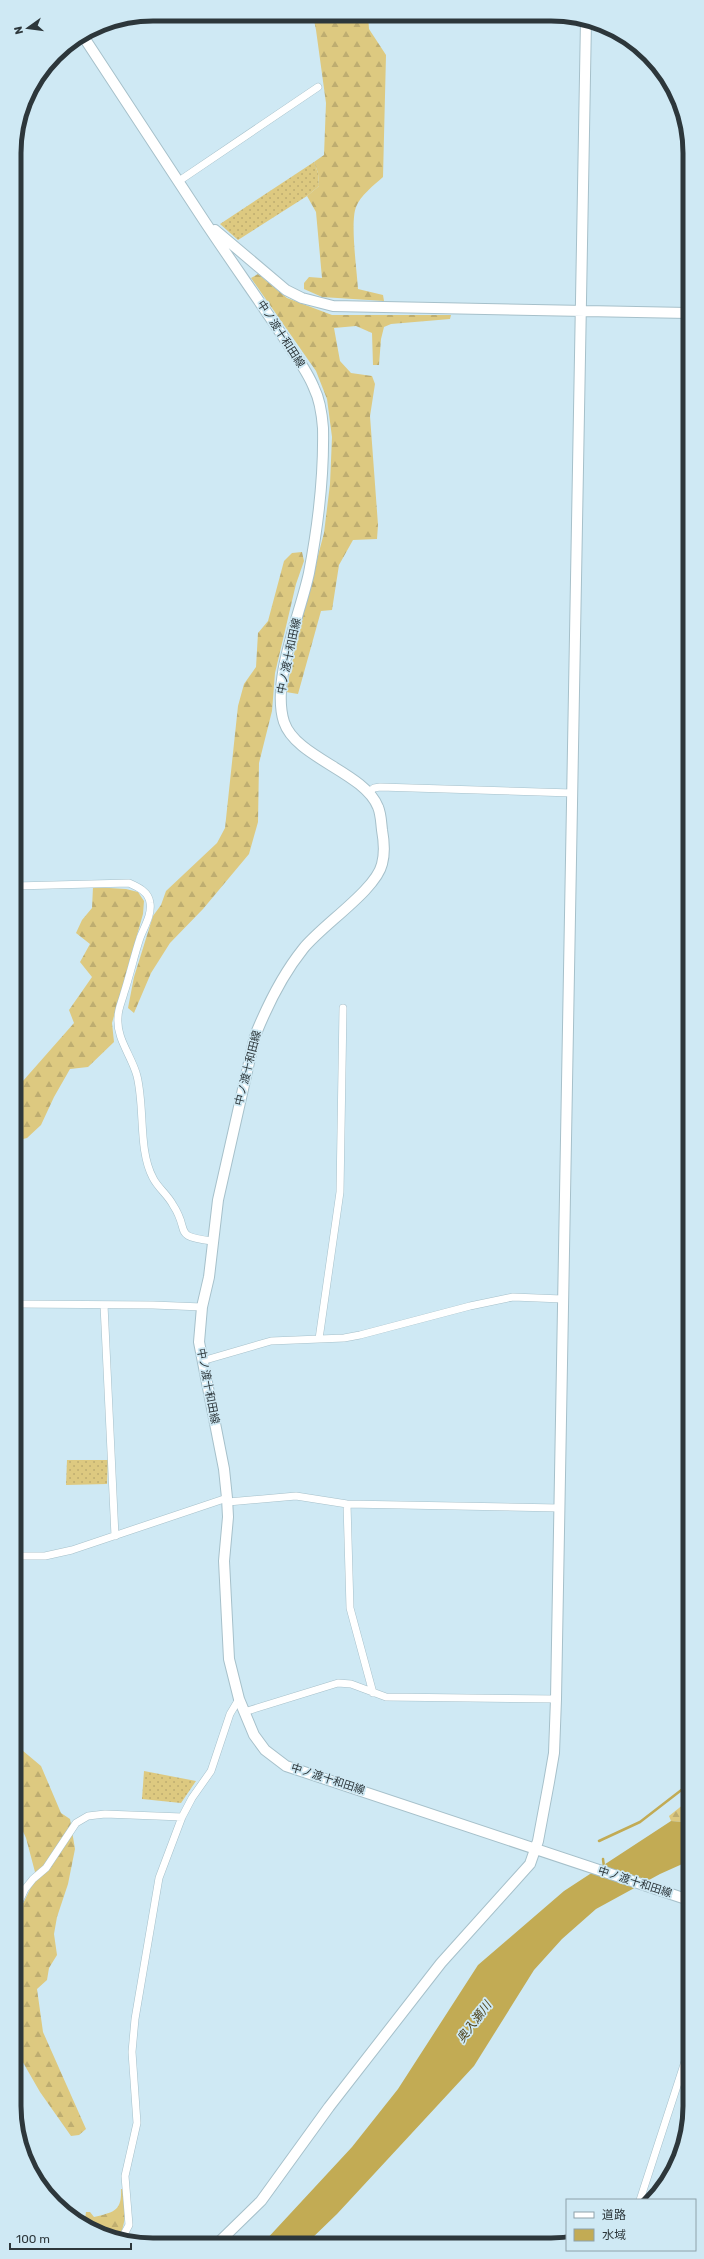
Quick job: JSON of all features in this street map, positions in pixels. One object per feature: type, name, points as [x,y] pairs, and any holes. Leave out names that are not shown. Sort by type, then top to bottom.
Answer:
[{"type":"street","points":[[223,2238],[262,2201],[329,2107],[441,1963],[530,1864],[536,1849],[554,1753],[586,26]]},
{"type":"street","name":"中ノ渡十和田線","points":[[86,40],[309,378],[320,408],[323,427],[320,490],[308,574],[292,635],[280,696],[285,724],[294,739],[368,793],[379,810],[383,839],[382,867],[369,886],[326,924],[303,949],[286,974],[261,1021],[255,1036],[240,1096],[218,1200],[209,1277],[202,1308],[199,1342],[218,1436],[227,1500],[228,1517],[224,1561],[228,1647],[239,1699],[254,1735],[265,1750],[286,1766],[683,1898]]},
{"type":"street","points":[[179,181],[318,87]]},
{"type":"street","points":[[204,221],[286,290],[302,298],[333,306],[683,313]]},
{"type":"street","points":[[368,793],[374,788],[380,787],[572,793]]},
{"type":"street","points":[[21,886],[129,883],[140,888],[147,895],[150,902],[149,914],[140,937],[118,1016],[118,1030],[136,1071],[140,1089],[143,1136],[147,1163],[152,1178],[174,1206],[184,1234],[190,1238],[212,1241]]},
{"type":"street","points":[[319,1339],[340,1192],[342,1008]]},
{"type":"street","points":[[202,1361],[271,1341],[319,1339],[360,1335],[470,1306],[513,1297],[562,1298]]},
{"type":"street","points":[[21,1304],[202,1308]]},
{"type":"street","points":[[104,1305],[114,1536]]},
{"type":"street","points":[[21,1556],[55,1554],[227,1500],[296,1496],[347,1504],[559,1508]]},
{"type":"street","points":[[347,1504],[350,1608],[373,1693]]},
{"type":"street","points":[[244,1712],[338,1683],[351,1684],[386,1697],[556,1699]]},
{"type":"street","points":[[124,2234],[129,2225],[125,2176],[137,2123],[132,2052],[138,1993],[159,1878],[172,1838],[182,1817],[192,1798],[212,1771],[230,1714],[239,1699]]},
{"type":"street","points":[[21,1899],[33,1878],[46,1868],[76,1823],[88,1816],[105,1814],[182,1817]]},
{"type":"street","points":[[640,2199],[683,2068]]},
{"type":"green space","points":[[314,21],[368,21],[369,29],[386,55],[383,177],[361,199],[354,214],[354,247],[358,289],[383,295],[384,301],[322,297],[304,289],[304,283],[309,277],[322,278],[316,212],[307,196],[319,186],[318,173],[314,162],[324,155],[326,103]]},
{"type":"green space","points":[[314,162],[318,173],[319,186],[307,196],[238,240],[220,224]]},
{"type":"green space","points":[[258,274],[287,298],[332,315],[451,315],[450,319],[391,324],[384,327],[381,339],[379,365],[373,365],[372,333],[356,326],[334,328],[340,361],[351,373],[372,376],[375,384],[370,416],[378,525],[377,539],[353,540],[339,565],[332,610],[321,611],[298,694],[286,692],[302,616],[324,533],[330,484],[332,437],[327,399],[316,371],[251,278]]},
{"type":"green space","points":[[302,552],[304,561],[296,584],[275,673],[272,711],[259,763],[258,822],[249,854],[203,909],[170,943],[151,973],[134,1013],[128,1008],[134,977],[153,916],[161,905],[166,891],[217,843],[225,828],[238,706],[244,684],[256,667],[258,633],[268,621],[284,561],[292,553]]},
{"type":"green space","points":[[93,887],[126,889],[138,892],[144,901],[143,914],[112,1023],[114,1042],[88,1067],[70,1069],[54,1097],[41,1125],[27,1138],[21,1140],[21,1083],[74,1023],[69,1010],[92,977],[80,962],[90,944],[76,933],[82,920],[92,908]]},
{"type":"green space","points":[[67,1460],[108,1460],[107,1484],[66,1485]]},
{"type":"green space","points":[[21,1749],[41,1766],[61,1813],[70,1819],[75,1849],[68,1884],[57,1917],[54,1934],[57,1955],[49,1968],[47,1980],[37,1989],[43,2032],[86,2129],[79,2135],[71,2136],[40,2092],[21,2059],[21,1908],[34,1881],[35,1872],[26,1838],[21,1827]]},
{"type":"green space","points":[[144,1771],[196,1781],[181,1803],[142,1799]]},
{"type":"green space","points":[[683,1805],[683,1822],[671,1821],[669,1816]]},
{"type":"green space","points":[[121,2189],[123,2189],[125,2215],[121,2233],[103,2228],[85,2219],[86,2212],[90,2212],[94,2217],[112,2212],[118,2206],[121,2196]]},
{"type":"water","name":"奥入瀬川","points":[[671,1821],[683,1822],[683,1864],[660,1874],[596,1909],[562,1939],[534,1970],[474,2066],[337,2214],[312,2238],[268,2238],[352,2147],[398,2089],[478,1965],[564,1891]]},
{"type":"waterway","points":[[599,1841],[640,1822],[683,1789]]},
{"type":"waterway","points":[[603,1859],[604,1867]]}]
